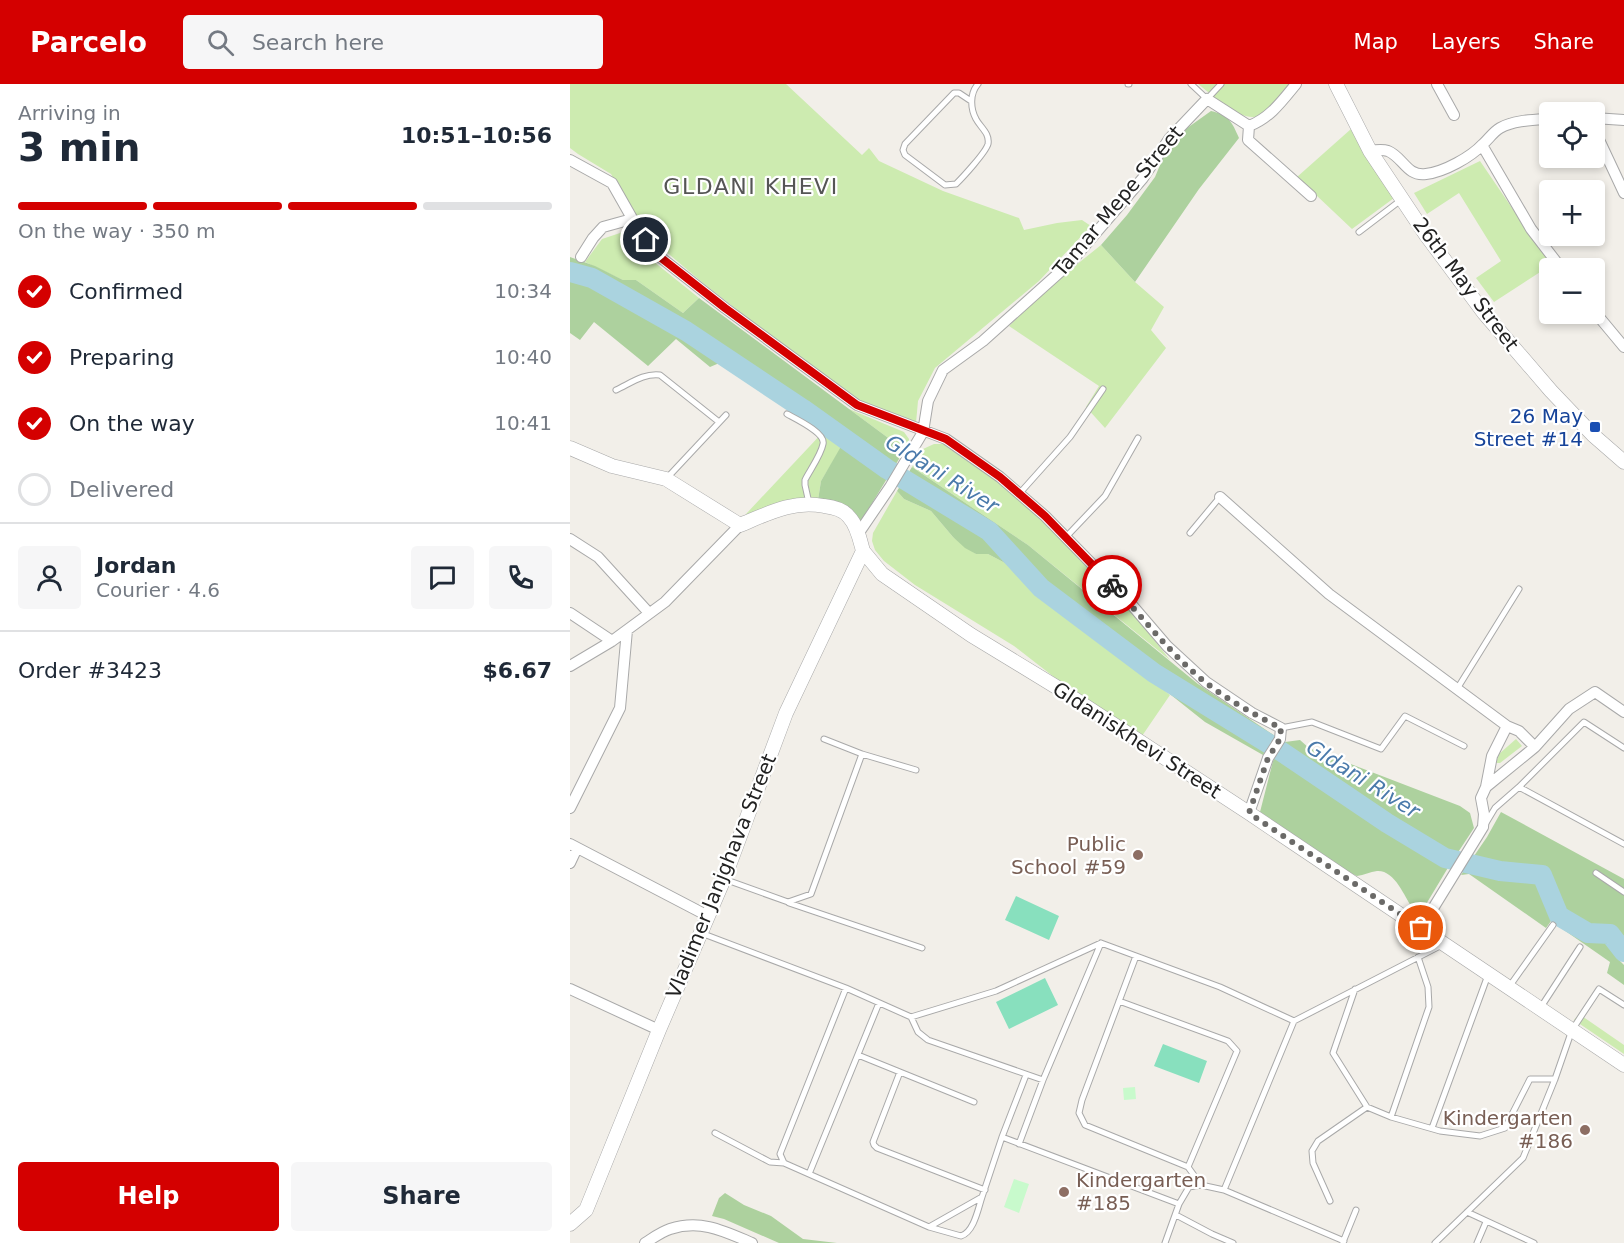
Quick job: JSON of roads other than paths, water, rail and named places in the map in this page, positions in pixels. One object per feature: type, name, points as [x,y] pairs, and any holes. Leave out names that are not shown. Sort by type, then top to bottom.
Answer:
[{"type":"street","points":[[1250,126],[1260,122],[1278,107],[1296,84]]},
{"type":"street","name":"26th May Street","points":[[1336,84],[1370,151],[1426,236],[1484,313],[1593,435],[1624,462]]},
{"type":"street","points":[[1437,84],[1454,115]]},
{"type":"street","points":[[1207,99],[1250,126]]},
{"type":"street","name":"Tamar Mepe Street","points":[[922,432],[928,401],[943,370],[983,341],[1070,263],[1143,178],[1169,139],[1207,99]]},
{"type":"street","points":[[1605,119],[1624,120]]},
{"type":"street","points":[[1370,151],[1390,151],[1408,170],[1417,174],[1427,174],[1469,157],[1501,127],[1513,123],[1539,120]]},
{"type":"street","points":[[1250,126],[1248,140],[1311,196]]},
{"type":"street","points":[[1482,146],[1531,229],[1553,258]]},
{"type":"street","points":[[1605,152],[1624,193]]},
{"type":"street","points":[[570,160],[612,183],[632,219],[655,253],[725,308],[857,405],[922,432],[946,439],[1000,477],[1045,516],[1131,604],[1167,646],[1206,682],[1280,733],[1268,758],[1249,813]]},
{"type":"street","points":[[581,256],[593,237],[603,227],[632,219]]},
{"type":"street","points":[[1605,324],[1624,347]]},
{"type":"street","points":[[858,534],[890,487],[922,432]]},
{"type":"street","points":[[570,448],[612,466],[666,479],[740,525]]},
{"type":"street","points":[[1220,497],[1329,594],[1507,726],[1519,731],[1535,747]]},
{"type":"street","points":[[570,666],[612,641],[665,602],[740,525],[781,508],[809,503],[835,507],[849,516],[863,551]]},
{"type":"street","points":[[570,539],[598,557],[649,613]]},
{"type":"street","name":"Gldaniskhevi Street","points":[[863,551],[882,574],[971,635],[1058,688],[1249,813],[1624,1065]]},
{"type":"street","name":"Vladimer Janjghava Street","points":[[574,1221],[586,1210],[659,1030],[724,879],[786,713],[863,551]]},
{"type":"street","points":[[570,614],[612,641]]},
{"type":"street","points":[[570,808],[620,708],[627,630]]},
{"type":"street","points":[[1486,787],[1535,747],[1569,709],[1595,692],[1624,712]]},
{"type":"street","points":[[1421,928],[1482,830],[1484,814],[1481,798],[1486,787],[1492,756],[1507,726]]},
{"type":"street","points":[[570,863],[574,846],[708,916]]},
{"type":"street","points":[[570,989],[659,1030]]},
{"type":"street","points":[[645,1243],[669,1229],[694,1224],[715,1227],[752,1243]]},
{"type":"lane","points":[[971,100],[959,93],[954,93],[905,144],[903,150],[905,155],[945,185],[956,184],[988,145],[988,135],[975,118],[971,100],[978,84]]},
{"type":"lane","points":[[1191,84],[1207,99],[1221,84]]},
{"type":"lane","points":[[1359,232],[1403,200]]},
{"type":"lane","points":[[616,390],[645,376],[660,375],[719,422]]},
{"type":"lane","points":[[1020,494],[1070,437],[1103,389]]},
{"type":"lane","points":[[787,414],[818,432],[823,439],[821,451],[805,480],[809,503]]},
{"type":"lane","points":[[666,479],[726,415]]},
{"type":"lane","points":[[1065,537],[1105,496],[1138,438]]},
{"type":"lane","points":[[1190,533],[1220,497]]},
{"type":"lane","points":[[1457,689],[1519,589]]},
{"type":"lane","points":[[1280,733],[1312,722],[1381,749],[1405,716],[1464,746]]},
{"type":"lane","points":[[1482,830],[1495,808],[1520,787],[1584,722],[1624,748]]},
{"type":"lane","points":[[824,739],[862,754],[916,770]]},
{"type":"lane","points":[[788,902],[811,894],[862,754]]},
{"type":"lane","points":[[1520,787],[1624,844]]},
{"type":"lane","points":[[1596,873],[1624,892]]},
{"type":"lane","points":[[724,879],[922,948]]},
{"type":"lane","points":[[1508,988],[1552,925]]},
{"type":"lane","points":[[701,933],[846,988],[910,1017],[918,1032],[928,1041],[1043,1080]]},
{"type":"lane","points":[[1018,1144],[1101,943]]},
{"type":"lane","points":[[910,1017],[996,991],[1101,943],[1220,987],[1294,1021]]},
{"type":"lane","points":[[1224,1190],[1294,1021],[1443,944]]},
{"type":"lane","points":[[1540,1009],[1580,947]]},
{"type":"lane","points":[[1136,956],[1079,1113],[1085,1125],[1188,1167],[1202,1185]]},
{"type":"lane","points":[[1391,1117],[1429,1007],[1428,987],[1418,957]]},
{"type":"lane","points":[[1432,1128],[1488,975]]},
{"type":"lane","points":[[784,1163],[780,1154],[846,988]]},
{"type":"lane","points":[[1355,988],[1333,1053],[1367,1107],[1391,1117],[1440,1131],[1479,1136],[1505,1128],[1530,1079],[1555,1079]]},
{"type":"lane","points":[[1435,1243],[1523,1158],[1572,1030],[1599,989],[1624,1005]]},
{"type":"lane","points":[[1119,1001],[1228,1041],[1237,1052],[1188,1167]]},
{"type":"lane","points":[[809,1174],[879,1003]]},
{"type":"lane","points":[[858,1055],[974,1102]]},
{"type":"lane","points":[[900,1072],[873,1142],[874,1145],[985,1190]]},
{"type":"lane","points":[[716,1133],[770,1162],[784,1163],[929,1227],[961,1236],[967,1234],[971,1229],[1026,1075]]},
{"type":"lane","points":[[1330,1201],[1313,1163],[1312,1151],[1318,1142],[1367,1107]]},
{"type":"lane","points":[[1002,1137],[1179,1204]]},
{"type":"lane","points":[[1165,1243],[1179,1204],[1188,1187],[1202,1185],[1224,1190],[1343,1242],[1356,1210]]},
{"type":"lane","points":[[929,1227],[982,1197]]},
{"type":"lane","points":[[1467,1212],[1534,1243]]},
{"type":"lane","points":[[1176,1215],[1233,1243]]},
{"type":"lane","points":[[1477,1243],[1486,1222]]},
{"type":"lane","points":[[1208,1243],[1212,1234]]},
{"type":"waterway","name":"Gldani River","points":[[570,272],[592,278],[686,331],[803,409],[887,469],[989,531],[1041,588],[1154,673],[1282,752],[1387,823],[1445,858],[1500,871],[1542,875],[1559,916],[1588,933],[1610,934],[1624,952]]},
{"type":"place","name":"26 May Street #14","points":[[1595,427]]},
{"type":"place","name":"Public School #59","points":[[1138,855]]},
{"type":"place","name":"Kindergarten #186","points":[[1585,1130]]},
{"type":"place","name":"Kindergarten #185","points":[[1064,1192]]},
{"type":"district","name":"GLDANI KHEVI","points":[[751,186]]}]
